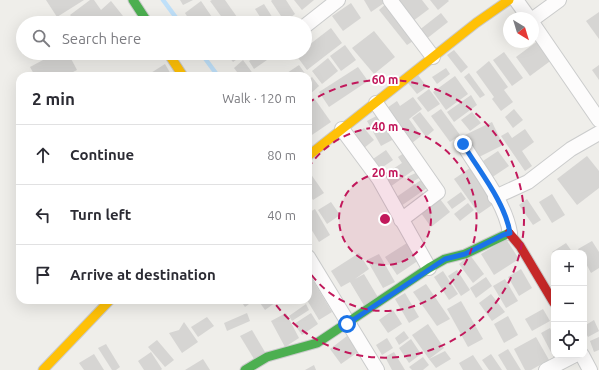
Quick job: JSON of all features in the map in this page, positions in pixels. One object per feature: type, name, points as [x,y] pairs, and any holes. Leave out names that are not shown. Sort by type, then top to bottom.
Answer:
[{"type":"street","points":[[133,0],[143,16]]},
{"type":"street","points":[[312,20],[338,0]]},
{"type":"street","points":[[390,0],[433,57]]},
{"type":"street","points":[[312,153],[476,23],[509,0]]},
{"type":"street","points":[[516,0],[524,12]]},
{"type":"street","points":[[539,15],[559,0]]},
{"type":"street","points":[[539,33],[599,120]]},
{"type":"street","points":[[173,60],[180,72]]},
{"type":"street","points":[[376,103],[438,192],[401,220]]},
{"type":"street","points":[[342,129],[379,179],[429,268]]},
{"type":"street","points":[[496,197],[528,182],[571,149],[599,133]]},
{"type":"street","points":[[463,144],[496,197],[507,218],[510,233],[520,246],[551,298]]},
{"type":"street","points":[[245,370],[258,361],[271,356],[308,347],[347,324],[429,268],[445,259],[465,254],[510,233]]},
{"type":"street","points":[[312,264],[347,324],[377,370]]},
{"type":"street","points":[[43,370],[106,304]]},
{"type":"street","points":[[546,370],[570,358]]},
{"type":"street","points":[[584,358],[590,370]]},
{"type":"building","points":[[46,0],[84,0],[59,16],[56,16]]},
{"type":"building","points":[[90,0],[94,0],[101,10],[111,1],[123,16],[71,16],[70,15]]},
{"type":"building","points":[[180,0],[193,0],[183,5]]},
{"type":"building","points":[[225,0],[236,16],[221,16],[210,1]]},
{"type":"building","points":[[286,0],[295,14],[292,16],[281,16],[271,1]]},
{"type":"building","points":[[294,0],[314,0],[302,10]]},
{"type":"building","points":[[364,0],[387,0],[387,1],[371,12]]},
{"type":"building","points":[[397,0],[422,0],[429,9],[413,21]]},
{"type":"building","points":[[430,0],[448,0],[449,1],[438,10]]},
{"type":"building","points":[[201,1],[211,16],[187,16],[185,13]]},
{"type":"building","points":[[351,3],[361,18],[343,31],[332,16]]},
{"type":"building","points":[[387,3],[416,39],[407,45],[379,10]]},
{"type":"building","points":[[264,4],[272,16],[260,16],[255,9]]},
{"type":"building","points":[[599,12],[599,39],[586,21]]},
{"type":"building","points":[[441,13],[448,22],[425,40],[418,31]]},
{"type":"building","points":[[331,28],[342,43],[307,70],[300,60],[312,60],[312,43]]},
{"type":"building","points":[[374,31],[395,57],[374,74],[352,48]]},
{"type":"building","points":[[539,40],[553,59],[530,76],[516,57],[528,48],[539,48]]},
{"type":"building","points":[[345,45],[356,60],[341,71],[330,56]]},
{"type":"building","points":[[454,50],[468,67],[461,73],[447,55]]},
{"type":"building","points":[[504,52],[523,78],[512,86],[493,60]]},
{"type":"building","points":[[328,58],[338,71],[322,84],[312,71]]},
{"type":"building","points":[[43,60],[72,60],[77,70],[73,72],[33,72],[30,67]]},
{"type":"building","points":[[243,60],[252,72],[237,72],[234,68]]},
{"type":"building","points":[[250,60],[267,60],[254,69],[249,61]]},
{"type":"building","points":[[489,61],[508,87],[504,90],[513,102],[501,111],[492,99],[494,97],[476,72]]},
{"type":"building","points":[[165,64],[170,72],[152,72]]},
{"type":"building","points":[[299,65],[304,72],[288,72]]},
{"type":"building","points":[[599,65],[599,80],[592,70]]},
{"type":"building","points":[[358,67],[368,81],[329,107],[319,92]]},
{"type":"building","points":[[446,68],[450,74],[437,84],[432,77]]},
{"type":"building","points":[[469,73],[485,95],[480,98],[464,77]]},
{"type":"building","points":[[418,75],[427,87],[417,94],[408,83]]},
{"type":"building","points":[[455,76],[468,94],[446,110],[433,92]]},
{"type":"building","points":[[312,77],[319,86],[312,92]]},
{"type":"building","points":[[429,89],[440,104],[428,112],[417,98]]},
{"type":"building","points":[[471,95],[477,105],[454,122],[447,112]]},
{"type":"building","points":[[413,97],[422,109],[409,119],[421,136],[412,143],[387,108],[397,101],[400,106]]},
{"type":"building","points":[[314,98],[331,122],[312,135],[312,99]]},
{"type":"building","points":[[441,109],[460,135],[450,142],[431,116]]},
{"type":"building","points":[[514,109],[523,120],[513,128],[505,117]]},
{"type":"building","points":[[420,112],[434,130],[426,137],[412,118]]},
{"type":"building","points":[[472,112],[481,123],[470,131],[461,120]]},
{"type":"building","points":[[380,114],[394,139],[381,146],[367,121]]},
{"type":"building","points":[[492,122],[503,145],[477,158],[465,135]]},
{"type":"building","points":[[364,128],[374,140],[364,148],[354,135]]},
{"type":"building","points":[[525,129],[534,142],[522,151],[532,166],[525,171],[501,136],[508,132],[512,138]]},
{"type":"building","points":[[386,150],[393,160],[380,169],[373,159]]},
{"type":"building","points":[[498,151],[509,166],[491,178],[480,163]]},
{"type":"building","points":[[404,153],[415,169],[390,187],[382,176],[402,163],[398,157]]},
{"type":"building","points":[[587,156],[599,171],[599,188],[577,205],[557,179]]},
{"type":"building","points":[[470,168],[495,203],[479,214],[454,179]]},
{"type":"building","points":[[418,172],[421,177],[410,183],[407,177]]},
{"type":"building","points":[[312,176],[324,193],[313,200],[312,198]]},
{"type":"building","points":[[421,180],[427,188],[401,206],[395,198]]},
{"type":"building","points":[[461,192],[466,199],[452,209],[447,202]]},
{"type":"building","points":[[552,194],[565,215],[552,223],[539,202]]},
{"type":"building","points":[[440,199],[450,212],[431,227],[421,213]]},
{"type":"building","points":[[527,199],[541,220],[533,225],[519,205]]},
{"type":"building","points":[[331,202],[340,215],[327,224],[318,210]]},
{"type":"building","points":[[468,203],[474,210],[460,221],[454,214]]},
{"type":"building","points":[[315,209],[330,235],[319,242],[312,231],[312,211]]},
{"type":"building","points":[[506,239],[519,259],[494,275],[481,254]]},
{"type":"building","points":[[592,241],[599,252],[599,268],[591,273],[587,266],[587,250],[578,249]]},
{"type":"building","points":[[407,243],[419,260],[397,275],[385,257]]},
{"type":"building","points":[[566,243],[571,250],[555,250]]},
{"type":"building","points":[[359,253],[369,269],[355,279],[364,274],[379,299],[365,307],[350,282],[341,287],[331,271]]},
{"type":"building","points":[[379,254],[395,282],[383,288],[367,260]]},
{"type":"building","points":[[470,255],[484,274],[473,283],[459,264]]},
{"type":"building","points":[[521,269],[532,288],[519,296],[508,277]]},
{"type":"building","points":[[457,270],[470,290],[461,296],[448,276]]},
{"type":"building","points":[[443,271],[458,294],[449,300],[434,277]]},
{"type":"building","points":[[486,277],[492,286],[476,298],[470,288]]},
{"type":"building","points":[[312,279],[332,312],[319,320],[309,304],[312,304]]},
{"type":"building","points":[[505,279],[518,301],[506,308],[493,286]]},
{"type":"building","points":[[426,284],[450,319],[437,326],[413,292]]},
{"type":"building","points":[[405,293],[419,317],[409,323],[395,299]]},
{"type":"building","points":[[491,294],[505,312],[492,321],[479,303]]},
{"type":"building","points":[[461,301],[483,339],[468,347],[447,309]]},
{"type":"building","points":[[261,304],[273,304],[265,310]]},
{"type":"building","points":[[306,304],[309,310],[292,321],[289,316]]},
{"type":"building","points":[[543,309],[550,321],[532,331],[525,319]]},
{"type":"building","points":[[393,310],[402,324],[388,333],[379,320]]},
{"type":"building","points":[[247,313],[250,321],[227,331],[224,323]]},
{"type":"building","points":[[286,313],[299,338],[285,347],[271,321]]},
{"type":"building","points":[[311,313],[318,324],[302,335],[294,324]]},
{"type":"building","points":[[508,316],[518,335],[504,343],[494,324]]},
{"type":"building","points":[[207,317],[214,326],[198,337],[191,327]]},
{"type":"building","points":[[594,320],[599,331],[588,337],[587,324]]},
{"type":"building","points":[[184,322],[198,342],[182,353],[169,333],[179,330]]},
{"type":"building","points":[[428,324],[444,348],[429,359],[412,335]]},
{"type":"building","points":[[550,328],[551,352],[541,333]]},
{"type":"building","points":[[252,330],[265,352],[254,359],[240,336]]},
{"type":"building","points":[[404,331],[409,338],[399,345],[395,338]]},
{"type":"building","points":[[347,336],[358,352],[341,364],[330,349]]},
{"type":"building","points":[[536,337],[549,360],[531,370],[525,370],[514,349]]},
{"type":"building","points":[[599,337],[599,350],[594,352],[590,341]]},
{"type":"building","points":[[387,338],[393,348],[382,355],[376,345]]},
{"type":"building","points":[[411,339],[421,354],[409,363],[399,348]]},
{"type":"building","points":[[157,340],[174,360],[165,367],[148,347]]},
{"type":"building","points":[[106,344],[120,367],[116,370],[112,370],[98,348]]},
{"type":"building","points":[[508,349],[521,370],[507,370],[498,355]]},
{"type":"building","points":[[445,351],[451,359],[436,368],[429,359]]},
{"type":"building","points":[[151,352],[162,369],[161,370],[144,370],[138,361]]},
{"type":"building","points":[[394,352],[405,370],[392,370],[385,357]]},
{"type":"building","points":[[94,354],[104,370],[84,370],[79,363]]},
{"type":"building","points":[[491,354],[502,370],[489,370],[482,360]]},
{"type":"building","points":[[473,355],[483,370],[463,370],[459,363]]},
{"type":"building","points":[[423,357],[429,365],[423,370],[412,370],[409,367]]},
{"type":"building","points":[[203,359],[210,370],[185,370]]},
{"type":"building","points":[[314,365],[316,370],[305,370]]},
{"type":"waterway","points":[[163,0],[175,16]]},
{"type":"waterway","points":[[206,60],[215,72]]},
{"type":"traffic: fast","points":[[133,0],[143,16]]},
{"type":"traffic: fast","points":[[245,370],[267,357],[317,343],[429,268],[445,259],[465,254],[509,233]]},
{"type":"traffic: slow","points":[[312,153],[476,23],[509,0]]},
{"type":"traffic: slow","points":[[173,60],[180,72]]},
{"type":"traffic: slow","points":[[43,370],[106,304]]},
{"type":"traffic: jam","points":[[509,233],[520,246],[551,298]]},
{"type":"route","points":[[347,324],[429,268],[445,259],[465,254],[510,233],[507,218],[500,204],[463,144]]}]
